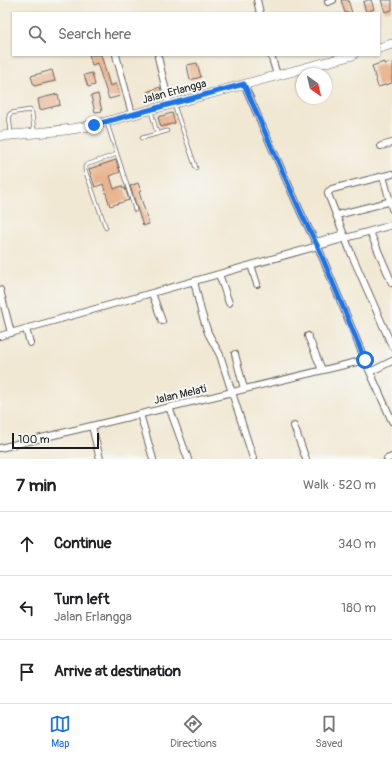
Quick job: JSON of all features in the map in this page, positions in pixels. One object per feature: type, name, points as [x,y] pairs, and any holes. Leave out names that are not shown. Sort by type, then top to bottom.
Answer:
[{"type":"main road","points":[[380,48],[392,44]]},
{"type":"main road","name":"Jalan Erlangga","points":[[0,136],[79,128],[107,122],[349,56]]},
{"type":"street","points":[[257,0],[260,12]]},
{"type":"street","points":[[116,56],[132,114]]},
{"type":"street","points":[[271,56],[277,76]]},
{"type":"street","points":[[158,57],[172,104]]},
{"type":"street","points":[[244,84],[317,244],[392,421]]},
{"type":"street","points":[[381,146],[392,143]]},
{"type":"street","points":[[392,174],[329,190],[328,194],[351,253],[392,346]]},
{"type":"street","points":[[383,176],[392,209]]},
{"type":"street","points":[[337,215],[391,201]]},
{"type":"street","points":[[0,336],[251,265],[345,236],[370,232],[392,225]]},
{"type":"street","points":[[370,232],[392,283]]},
{"type":"street","points":[[251,265],[258,284]]},
{"type":"street","points":[[219,274],[229,303]]},
{"type":"street","points":[[194,281],[208,333],[220,356],[253,458]]},
{"type":"street","points":[[0,290],[11,333]]},
{"type":"street","points":[[152,293],[162,321]]},
{"type":"street","points":[[26,329],[30,343]]},
{"type":"street","points":[[308,336],[322,370]]},
{"type":"street","points":[[234,354],[244,389]]},
{"type":"street","name":"Jalan Melati","points":[[0,448],[365,360]]},
{"type":"street","points":[[370,372],[392,361]]},
{"type":"street","points":[[169,407],[188,459]]},
{"type":"street","points":[[140,414],[153,459]]},
{"type":"street","points":[[92,426],[100,459]]},
{"type":"street","points":[[294,426],[306,459]]},
{"type":"street","points":[[387,459],[392,457]]},
{"type":"lane","points":[[172,104],[196,168]]},
{"type":"lane","points":[[11,135],[10,114],[30,110],[32,113],[34,133]]},
{"type":"lane","points":[[150,110],[157,133]]},
{"type":"lane","points":[[107,122],[136,210]]},
{"type":"lane","points":[[142,138],[167,131]]},
{"type":"lane","points":[[106,228],[85,167],[86,165],[117,154]]},
{"type":"building","points":[[341,0],[348,0],[352,12],[345,12]]},
{"type":"building","points":[[371,0],[374,9],[366,12],[363,2]]},
{"type":"building","points":[[381,0],[392,0],[392,10],[385,12]]},
{"type":"building","points":[[89,56],[101,56],[110,86],[116,84],[120,96],[109,99],[97,63],[92,65]]},
{"type":"building","points":[[384,62],[384,64],[392,62],[392,83],[378,87],[372,66]]},
{"type":"building","points":[[197,63],[201,77],[190,80],[187,65]]},
{"type":"building","points":[[52,70],[55,81],[34,86],[31,76]]},
{"type":"building","points":[[92,73],[95,85],[88,87],[84,75]]},
{"type":"building","points":[[160,87],[162,95],[150,100],[147,92]]},
{"type":"building","points":[[58,94],[60,105],[40,110],[38,99]]},
{"type":"building","points":[[98,94],[102,111],[95,112],[91,96]]},
{"type":"building","points":[[172,113],[175,123],[161,127],[158,117]]},
{"type":"building","points":[[116,160],[120,172],[110,176],[114,189],[122,186],[123,189],[125,188],[129,200],[110,206],[103,184],[95,187],[89,169]]},
{"type":"building","points":[[138,183],[141,191],[139,192],[149,224],[143,226],[130,186]]},
{"type":"route","points":[[94,125],[244,84],[302,215],[318,247],[365,360]]}]
